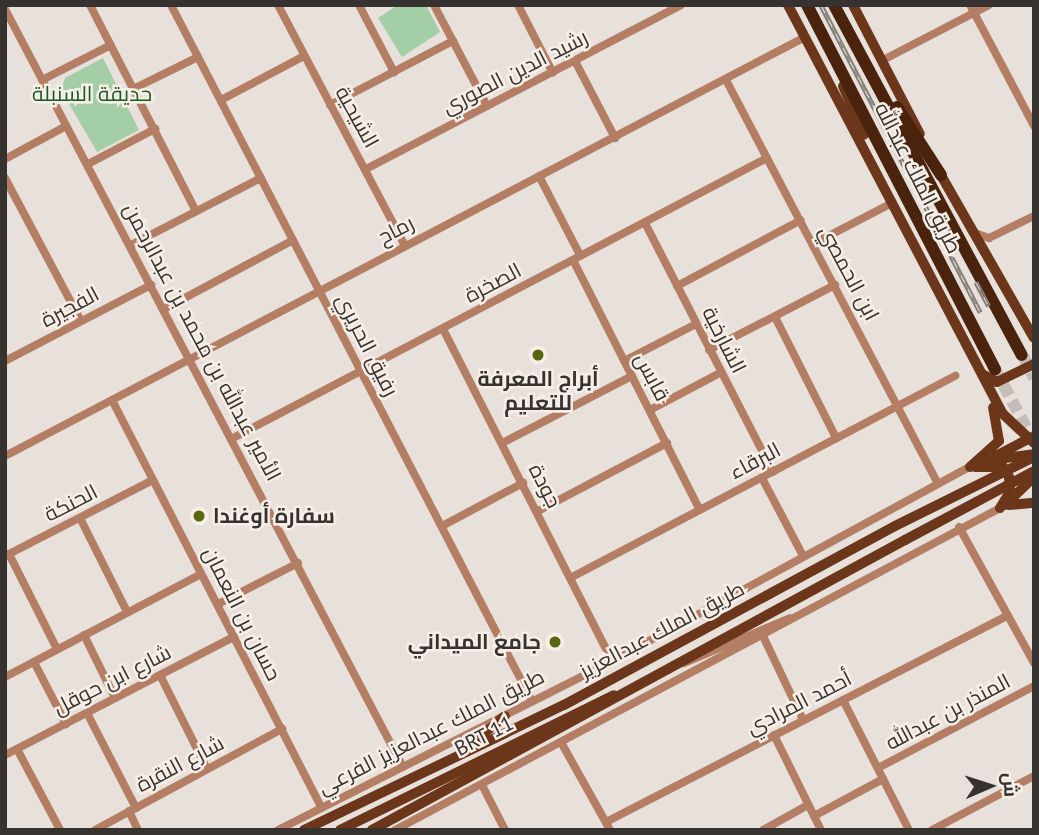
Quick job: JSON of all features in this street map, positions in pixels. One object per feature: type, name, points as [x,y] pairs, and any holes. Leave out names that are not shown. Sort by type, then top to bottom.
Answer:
[{"type":"highway","name":"طريق الملك عبدالله","points":[[807,5],[995,369]]},
{"type":"highway","name":"طريق الملك عبدالله","points":[[834,5],[1022,355]]},
{"type":"highway","points":[[850,34],[941,175]]},
{"type":"main road","name":"طريق الملك عبدالله","points":[[788,5],[974,363]]},
{"type":"main road","points":[[853,5],[941,175],[1034,337]]},
{"type":"main road","points":[[831,50],[891,201]]},
{"type":"main road","points":[[974,363],[987,381],[997,382],[1034,364]]},
{"type":"main road","points":[[970,467],[1032,439],[1002,413],[974,363]]},
{"type":"main road","points":[[970,467],[987,458],[1000,429],[974,363]]},
{"type":"main road","points":[[988,460],[1034,455]]},
{"type":"main road","name":"طريق الملك عبدالعزيز","points":[[304,830],[455,759],[1034,455]]},
{"type":"main road","points":[[970,467],[1003,467],[1010,492],[1000,509]]},
{"type":"main road","name":"طريق الملك عبدالعزيز","points":[[372,830],[1034,471]]},
{"type":"main road","points":[[1000,509],[1034,477]]},
{"type":"main road","points":[[1000,509],[1034,492]]},
{"type":"main road","points":[[1000,509],[1034,503]]},
{"type":"main road","name":"BRT 11","points":[[340,830],[589,704],[637,688]]},
{"type":"main road","points":[[455,759],[505,716]]},
{"type":"main road","name":"BRT 11","points":[[351,824],[413,779]]},
{"type":"street","points":[[90,5],[196,211]]},
{"type":"street","name":"رفيق الحريري","points":[[171,5],[532,701]]},
{"type":"street","name":"الشيحية","points":[[278,5],[405,246]]},
{"type":"street","points":[[434,5],[487,106]]},
{"type":"street","points":[[519,5],[553,73]]},
{"type":"street","name":"رشيد الدين الصوري","points":[[366,169],[553,73],[669,8],[681,5]]},
{"type":"street","points":[[883,60],[972,9],[989,5]]},
{"type":"street","points":[[362,6],[394,72]]},
{"type":"street","name":"الأمير عبدالله بن محمد بن عبدالرحمن","points":[[5,9],[191,358],[403,767]]},
{"type":"street","points":[[972,9],[1034,126]]},
{"type":"street","name":"رماح","points":[[5,456],[805,37]]},
{"type":"street","points":[[330,105],[453,41]]},
{"type":"street","points":[[42,80],[111,45]]},
{"type":"street","points":[[221,100],[304,56]]},
{"type":"street","points":[[135,88],[198,57]]},
{"type":"street","points":[[575,61],[615,138]]},
{"type":"street","name":"ابن الحمصي","points":[[726,80],[899,405],[938,484]]},
{"type":"street","points":[[5,159],[66,126]]},
{"type":"street","points":[[88,164],[155,129]]},
{"type":"street","name":"الصخرة","points":[[233,438],[767,158]]},
{"type":"street","name":"قابس","points":[[539,176],[624,361],[700,510]]},
{"type":"street","points":[[131,246],[261,178]]},
{"type":"street","points":[[6,182],[81,321]]},
{"type":"street","points":[[813,244],[891,201]]},
{"type":"street","points":[[975,233],[989,238],[1034,216]]},
{"type":"street","points":[[677,286],[801,220]]},
{"type":"street","name":"الشارخية","points":[[645,223],[773,472]]},
{"type":"street","points":[[164,309],[293,240]]},
{"type":"street","name":"الفجيرة","points":[[5,361],[151,285]]},
{"type":"street","points":[[709,350],[835,285]]},
{"type":"street","points":[[775,317],[836,438]]},
{"type":"street","points":[[624,361],[696,324]]},
{"type":"street","name":"جودة","points":[[443,329],[538,510],[612,661]]},
{"type":"street","points":[[650,410],[720,373]]},
{"type":"street","points":[[503,442],[632,376]]},
{"type":"street","name":"البرقاء","points":[[572,577],[955,376]]},
{"type":"street","name":"حسان بن النعمان","points":[[112,400],[321,807]]},
{"type":"street","points":[[538,510],[667,443]]},
{"type":"street","name":"طريق الملك عبدالعزيز الفرعي","points":[[278,830],[612,661],[802,554],[970,467]]},
{"type":"street","points":[[762,478],[802,554]]},
{"type":"street","name":"الحنكة","points":[[7,555],[153,480]]},
{"type":"street","points":[[442,526],[523,483]]},
{"type":"street","points":[[398,829],[763,636],[959,527],[1000,509]]},
{"type":"street","points":[[80,518],[127,612]]},
{"type":"street","points":[[959,527],[1034,663]]},
{"type":"street","points":[[7,555],[57,649]]},
{"type":"street","points":[[218,604],[298,563]]},
{"type":"street","points":[[5,677],[201,574]]},
{"type":"street","points":[[684,663],[800,615]]},
{"type":"street","name":"أحمد المرادي","points":[[608,826],[774,735],[1008,615]]},
{"type":"street","points":[[84,635],[115,698]]},
{"type":"street","points":[[763,636],[803,720]]},
{"type":"street","name":"شارع ابن حوقل","points":[[5,755],[234,637]]},
{"type":"street","points":[[34,662],[66,724]]},
{"type":"street","points":[[160,675],[207,769]]},
{"type":"street","name":"المنذر بن عبدالله","points":[[878,768],[1034,686]]},
{"type":"street","points":[[843,700],[908,829]]},
{"type":"street","points":[[87,713],[132,809],[138,830]]},
{"type":"street","name":"شارع النقرة","points":[[94,830],[282,729]]},
{"type":"street","points":[[774,735],[821,830]]},
{"type":"street","points":[[562,744],[608,826]]},
{"type":"street","points":[[17,749],[60,830]]},
{"type":"street","points":[[932,830],[1034,776]]},
{"type":"street","points":[[814,816],[883,779]]},
{"type":"street","points":[[482,785],[505,830]]},
{"type":"street","points":[[764,829],[808,805]]},
{"type":"green space","points":[[398,5],[426,5],[440,32],[402,57],[378,18]]},
{"type":"green space","name":"حديقة السنبلة","points":[[103,58],[139,130],[97,152],[61,90],[65,78]]},
{"type":"tunnel","points":[[1023,356],[1034,378]]},
{"type":"tunnel","points":[[995,369],[1034,442]]},
{"type":"railway","points":[[821,5],[980,312]]},
{"type":"railway","points":[[976,282],[989,306]]},
{"type":"place","name":"أبراج المعرفة للتعليم","points":[[538,355]]},
{"type":"place","name":"سفارة أوغندا","points":[[199,516]]},
{"type":"place","name":"جامع الميداني","points":[[555,642]]}]
